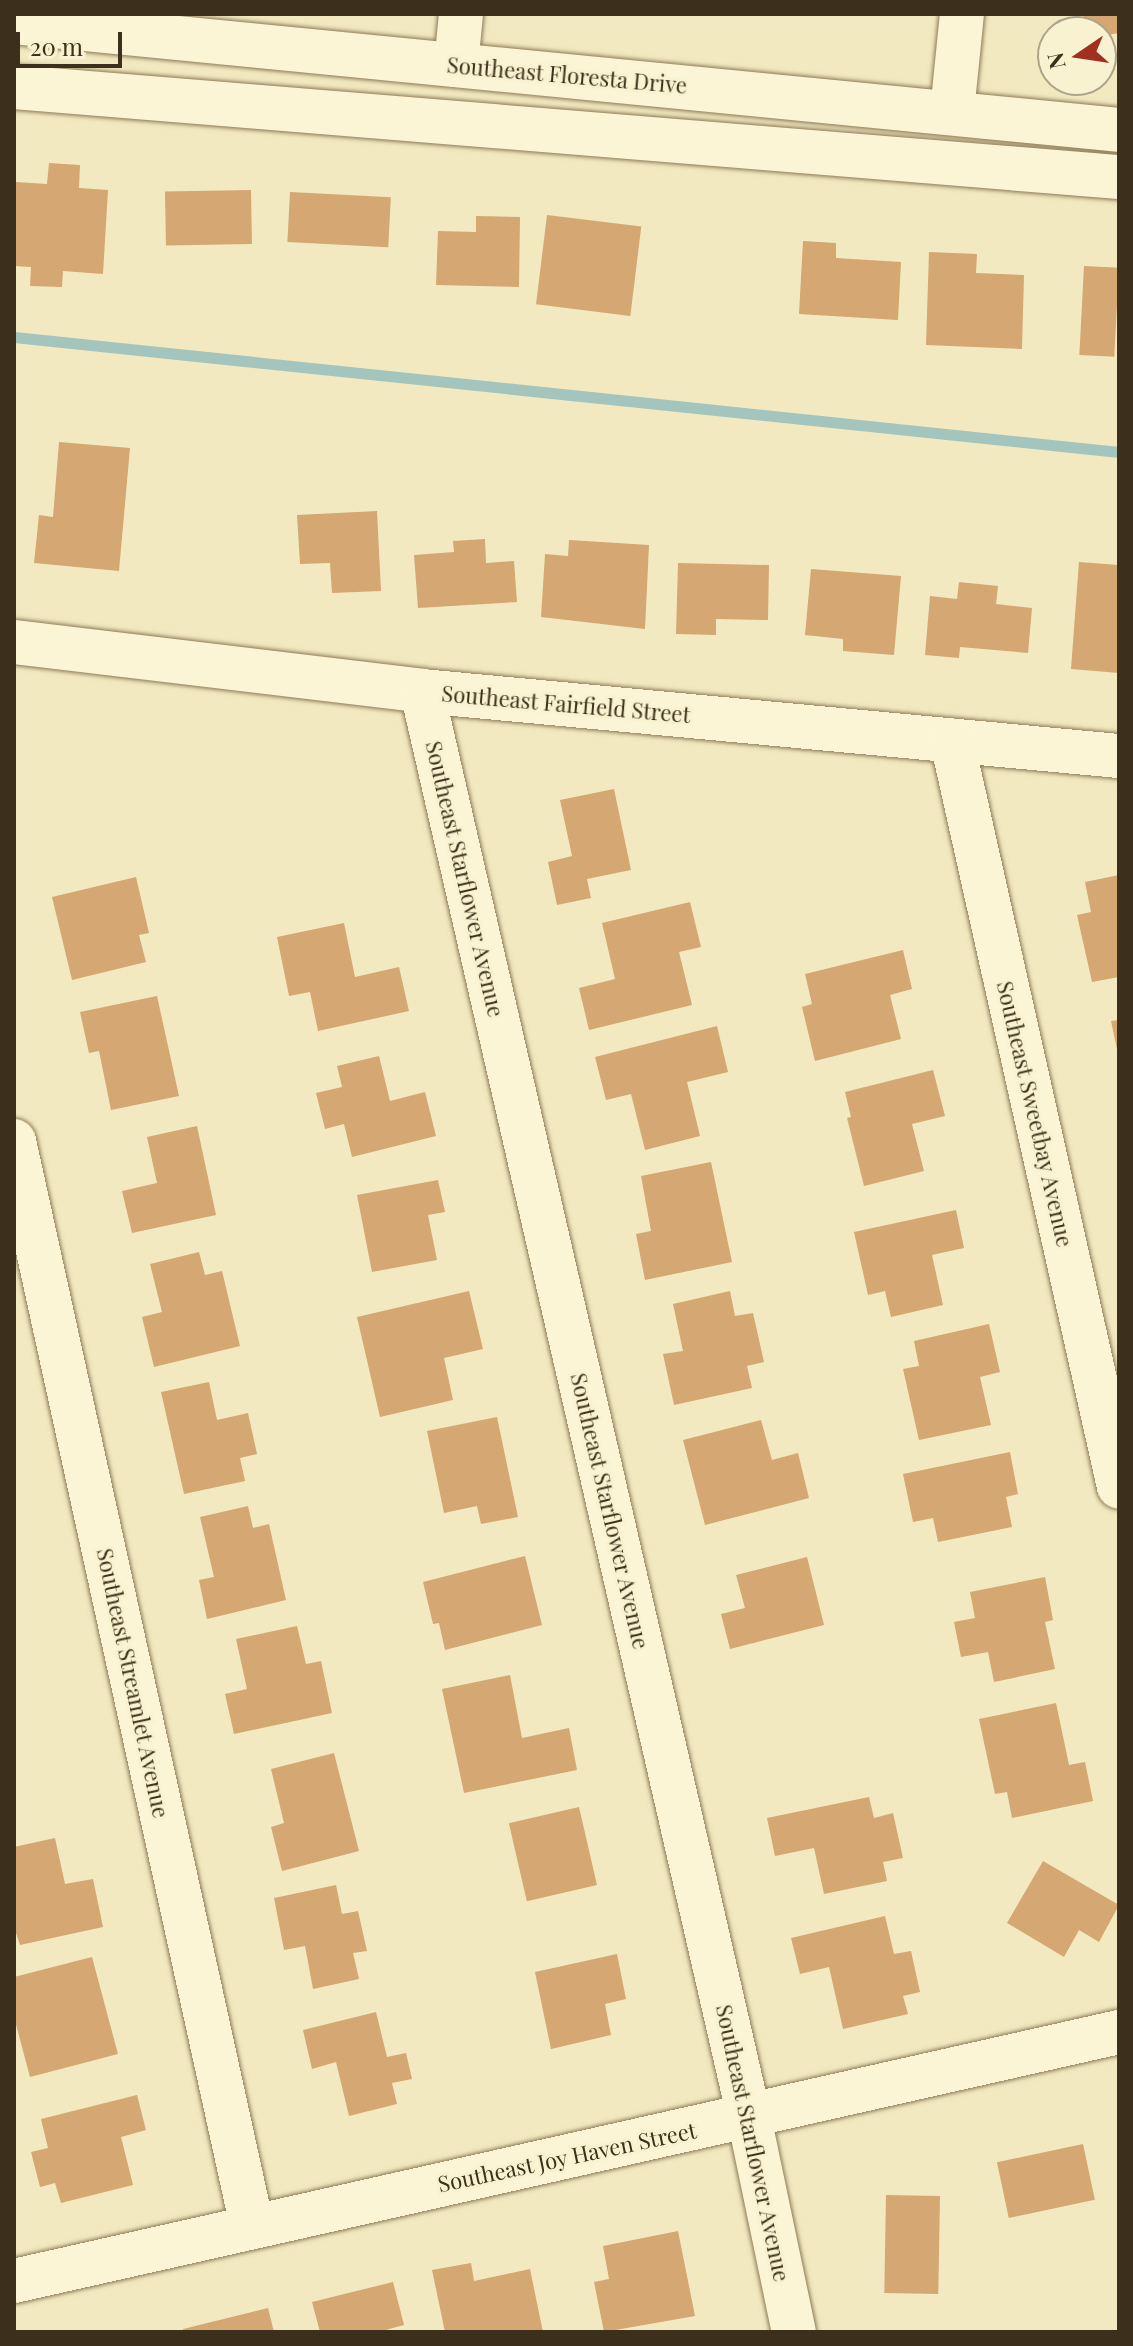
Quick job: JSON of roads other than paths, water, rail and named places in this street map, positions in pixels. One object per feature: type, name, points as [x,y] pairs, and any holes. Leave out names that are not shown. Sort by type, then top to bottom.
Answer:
[{"type":"street","points":[[456,65],[461,14]]},
{"type":"street","points":[[952,112],[962,14]]},
{"type":"street","name":"Southeast Floresta Drive","points":[[14,22],[1119,130]]},
{"type":"street","points":[[14,87],[1119,177]]},
{"type":"street","name":"Southeast Fairfield Street","points":[[14,642],[422,691],[1119,756]]},
{"type":"street","name":"Southeast Starflower Avenue","points":[[422,691],[749,2117],[794,2332]]},
{"type":"street","name":"Southeast Sweetbay Avenue","points":[[952,741],[1119,1487]]},
{"type":"street","name":"Southeast Streamlet Avenue","points":[[14,1141],[252,2226]]},
{"type":"street","name":"Southeast Joy Haven Street","points":[[14,2281],[1119,2032]]},
{"type":"waterway","points":[[14,337],[1119,452]]}]
